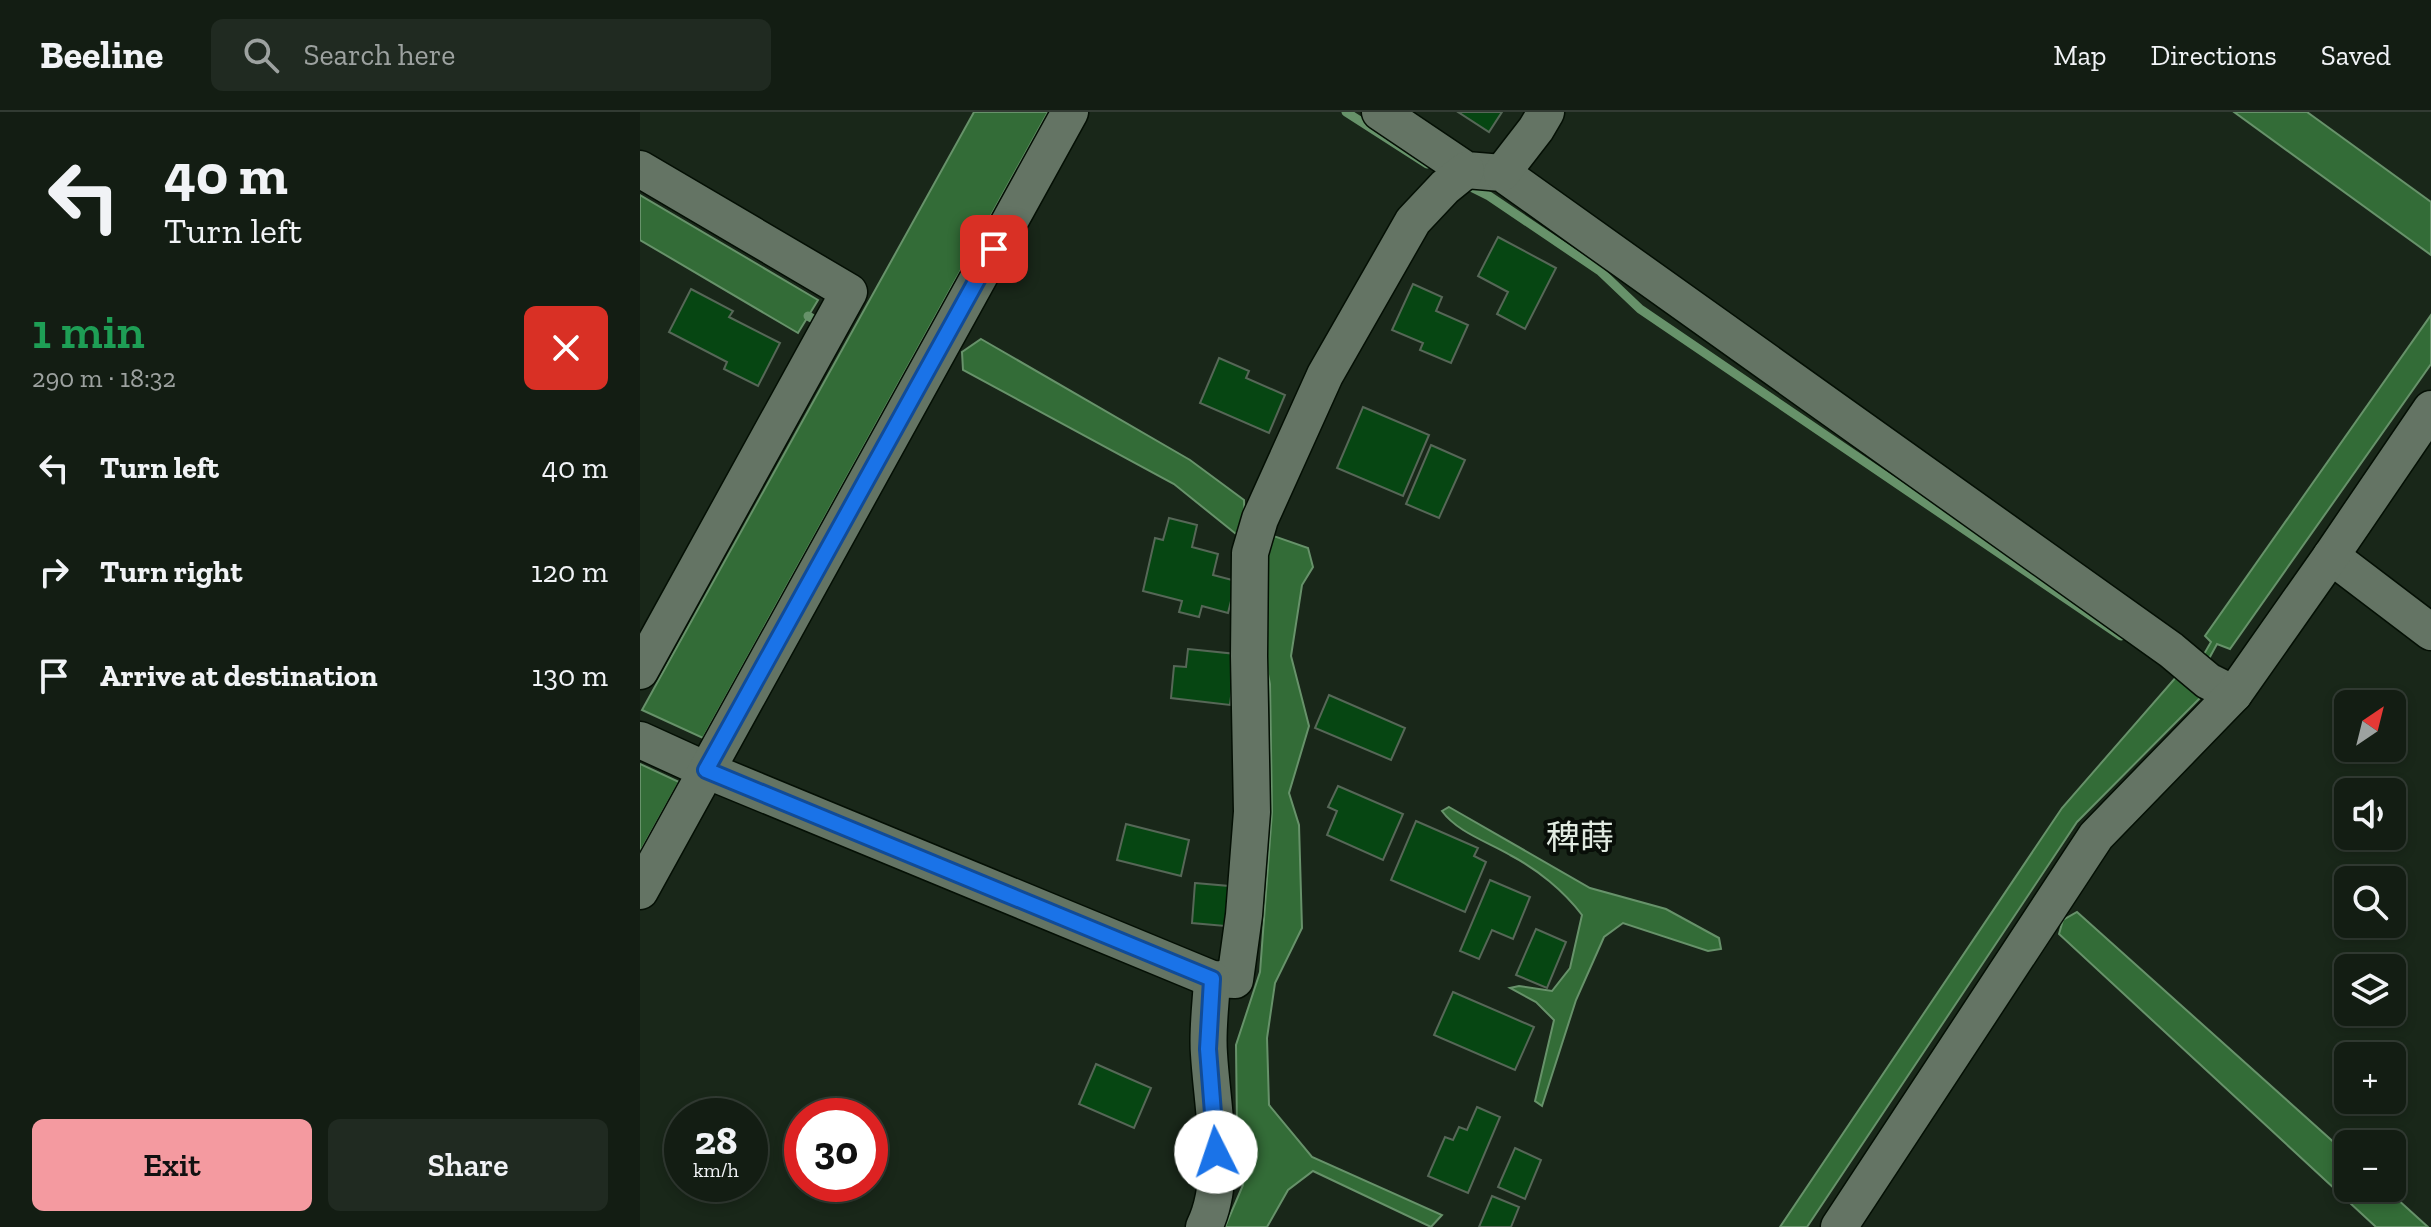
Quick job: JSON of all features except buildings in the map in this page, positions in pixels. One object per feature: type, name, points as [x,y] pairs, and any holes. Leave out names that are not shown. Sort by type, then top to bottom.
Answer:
[{"type":"street","points":[[640,891],[1070,112]]},
{"type":"street","points":[[1380,112],[1455,179]]},
{"type":"street","points":[[1502,173],[1546,112]]},
{"type":"street","points":[[640,169],[849,292],[640,671]]},
{"type":"street","points":[[640,740],[1212,979],[1235,980],[1244,915],[1252,812],[1250,553],[1260,519],[1325,375],[1413,221],[1455,179],[1502,173],[2221,688]]},
{"type":"street","points":[[1839,1227],[2096,836],[2331,556],[2431,409]]},
{"type":"street","points":[[2331,556],[2431,632]]},
{"type":"street","points":[[1204,1227],[1210,1215],[1218,1178],[1208,1049],[1212,979]]},
{"type":"shaded area","points":[[974,112],[1048,112],[703,738],[642,710]]},
{"type":"shaded area","points":[[2234,112],[2307,112],[2431,202],[2431,255]]},
{"type":"shaded area","points":[[640,195],[818,300],[798,333],[640,240]]},
{"type":"shaded area","points":[[2431,315],[2431,364],[2230,649],[2217,644],[2194,686],[2201,697],[2077,822],[1807,1227],[1780,1227],[2062,808],[2177,676],[2188,682],[2211,642],[2205,636]]},
{"type":"shaded area","points":[[981,339],[1190,460],[1244,500],[1245,526],[1308,548],[1313,567],[1302,585],[1291,656],[1309,726],[1289,793],[1299,825],[1302,928],[1275,983],[1267,1038],[1269,1105],[1312,1157],[1442,1215],[1431,1227],[1313,1171],[1288,1190],[1267,1227],[1225,1227],[1243,1185],[1237,1130],[1236,1045],[1260,972],[1272,812],[1270,684],[1241,538],[1174,484],[963,370],[962,352]]},
{"type":"shaded area","points":[[640,764],[679,782],[640,852]]},
{"type":"shaded area","points":[[1449,807],[1590,888],[1666,909],[1719,938],[1721,949],[1708,951],[1623,923],[1604,937],[1576,1000],[1542,1106],[1535,1101],[1554,1020],[1536,1002],[1510,988],[1519,986],[1552,991],[1570,968],[1582,915],[1567,897],[1540,874],[1456,825],[1442,811]]},
{"type":"shaded area","points":[[2077,912],[2334,1142],[2334,1188],[2059,934],[2063,920]]},
{"type":"shaded area","points":[[2349,1202],[2400,1202],[2428,1227],[2376,1227]]},
{"type":"waterway","points":[[1346,112],[1427,164]]},
{"type":"waterway","points":[[1465,184],[1489,196],[1600,271],[1640,309],[2121,636]]},
{"type":"waterway","points":[[808,316],[824,325]]},
{"type":"district","name":"稗蒔","points":[[1580,837]]},
{"type":"route","points":[[994,249],[706,770],[1212,979],[1208,1049],[1216,1152]]}]
